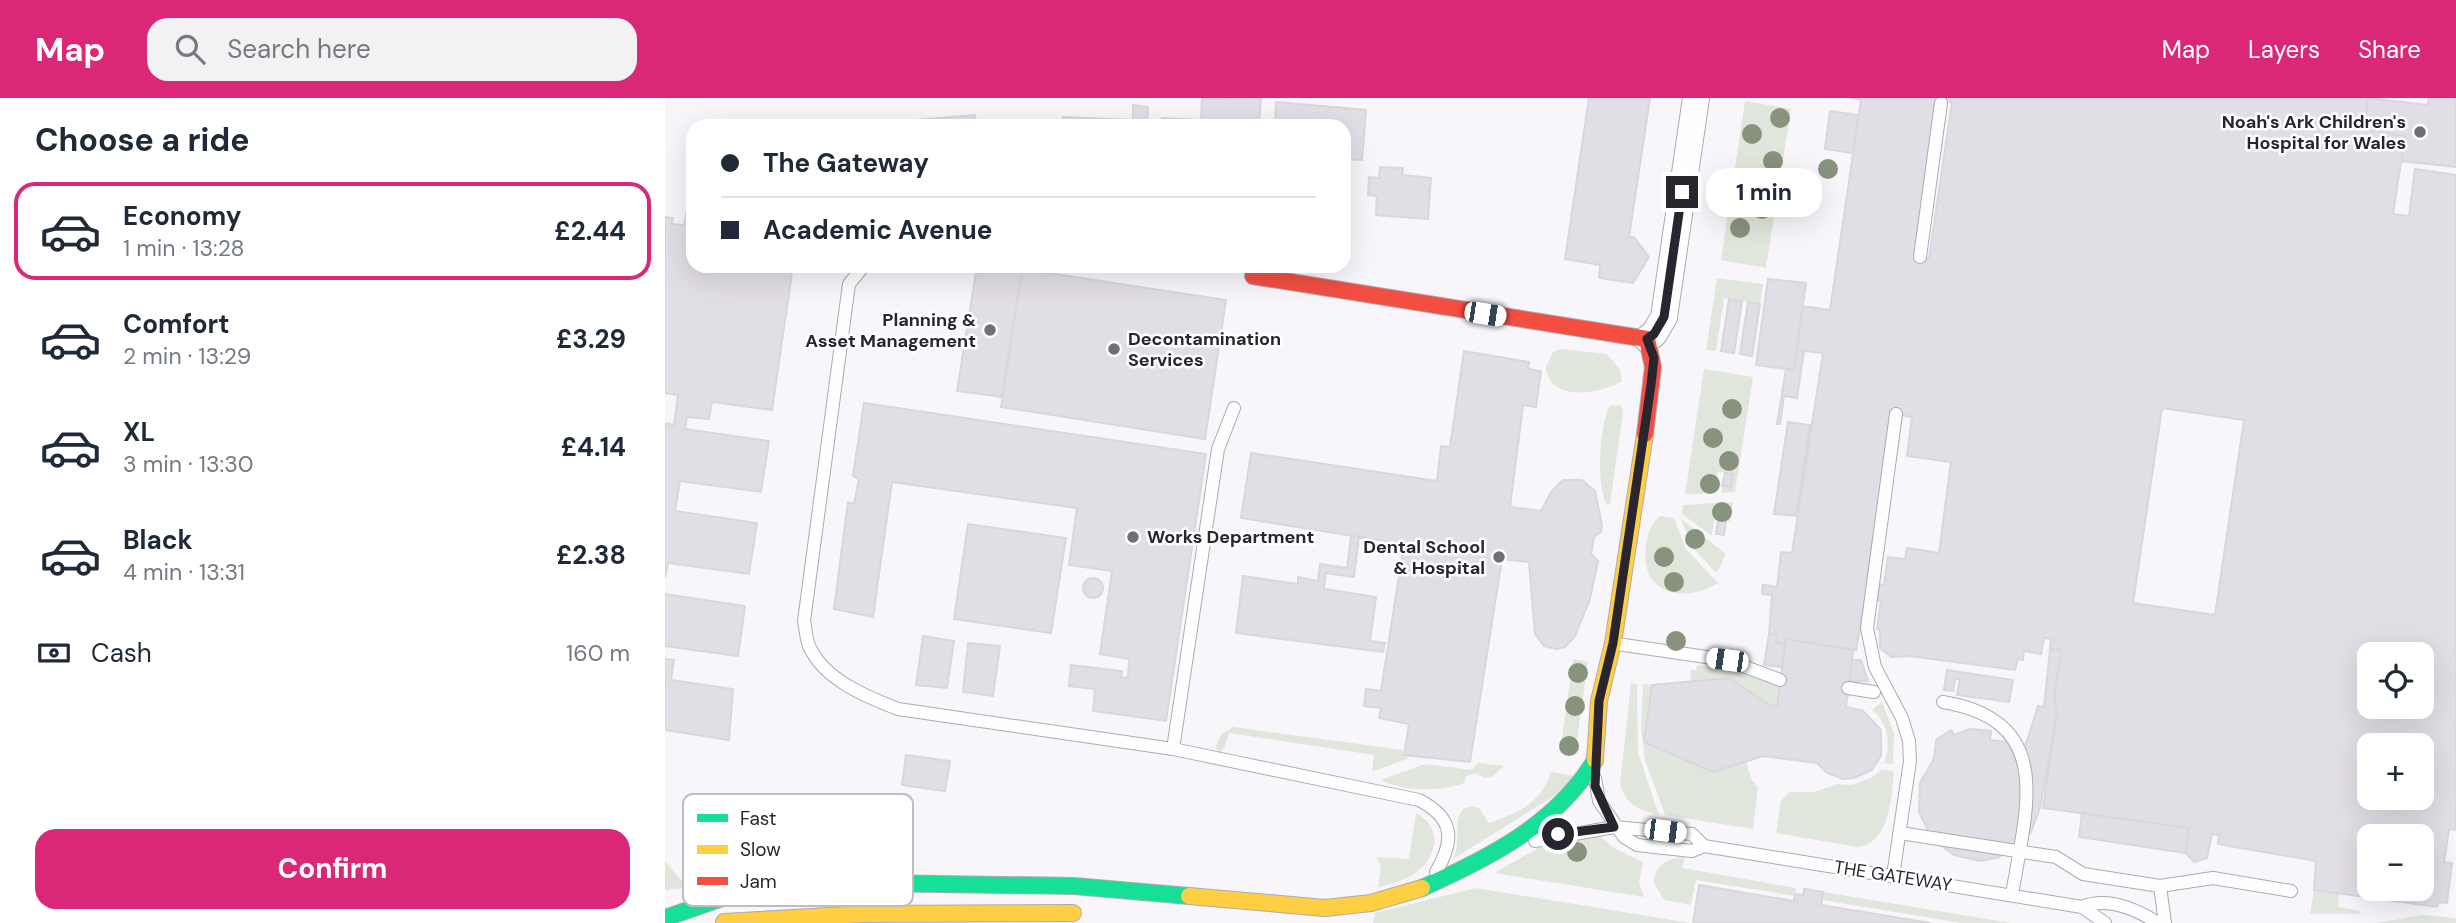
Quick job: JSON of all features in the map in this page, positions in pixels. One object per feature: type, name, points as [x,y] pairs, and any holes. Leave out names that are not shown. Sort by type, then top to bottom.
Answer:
[{"type":"main road","points":[[913,884],[1074,886],[1325,908],[1371,903],[1422,888],[1479,863],[1554,810],[1582,782],[1595,760],[1601,688],[1613,643],[1653,369],[1647,339],[1253,276]]},
{"type":"main road","points":[[665,918],[699,906]]},
{"type":"main road","points":[[719,923],[865,914],[1031,911],[1094,913]]},
{"type":"street","points":[[1647,339],[1654,334],[1664,317],[1696,98]]},
{"type":"lane","points":[[1920,257],[1941,103]]},
{"type":"lane","points":[[858,273],[849,284],[804,621],[810,648],[827,669],[863,695],[898,709],[1173,749],[1419,800],[1437,809],[1447,825],[1450,846],[1437,871],[1422,888]]},
{"type":"lane","points":[[1248,273],[1253,276]]},
{"type":"lane","points":[[1173,749],[1218,449],[1234,408]]},
{"type":"lane","points":[[1893,876],[1910,761],[1909,741],[1902,718],[1875,667],[1867,628],[1896,414]]},
{"type":"lane","points":[[1613,643],[1727,660],[1780,680]]},
{"type":"lane","points":[[1848,688],[1874,692]]},
{"type":"lane","points":[[1943,702],[1983,712],[2004,728],[2015,745],[2028,782],[2012,895]]},
{"type":"lane","points":[[1479,863],[1547,837],[1614,827],[1597,793],[1595,760]]},
{"type":"lane","name":"THE GATEWAY","points":[[1614,827],[1637,845],[1692,851],[1704,846],[2082,906],[2105,923]]},
{"type":"lane","points":[[1900,833],[2056,857],[2083,874],[2160,886],[2213,878],[2291,891]]},
{"type":"lane","points":[[2160,886],[2165,923]]},
{"type":"lane","name":"THE GATEWAY","points":[[2082,906],[2093,902],[2135,908],[2158,923]]},
{"type":"shaded area","points":[[1745,101],[1791,109],[1766,268],[1721,260]]},
{"type":"shaded area","points":[[1717,278],[1763,284],[1760,304],[1724,298],[1716,351],[1706,350]]},
{"type":"shaded area","points":[[1560,349],[1607,354],[1620,370],[1622,381],[1590,392],[1566,391],[1556,386],[1549,378],[1546,367],[1553,352]]},
{"type":"shaded area","points":[[1704,369],[1753,377],[1735,492],[1722,493],[1722,486],[1731,487],[1733,474],[1718,472],[1714,493],[1685,494]]},
{"type":"shaded area","points":[[1610,406],[1621,406],[1623,412],[1610,504],[1607,505],[1601,485],[1601,441],[1606,415]]},
{"type":"shaded area","points":[[1733,502],[1730,521],[1714,520],[1712,536],[1682,514],[1683,505]]},
{"type":"shaded area","points":[[1660,516],[1674,518],[1686,549],[1718,583],[1691,593],[1666,590],[1656,584],[1649,574],[1646,545],[1650,529]]},
{"type":"shaded area","points":[[1680,518],[1726,554],[1718,571],[1715,572],[1694,549]]},
{"type":"shaded area","points":[[1573,659],[1588,661],[1575,755],[1560,753]]},
{"type":"shaded area","points":[[1697,665],[1729,669],[1779,687],[1777,706],[1769,705],[1729,678],[1690,681],[1691,670],[1696,670]]},
{"type":"shaded area","points":[[1631,683],[1637,684],[1638,752],[1659,815],[1645,811],[1629,801],[1620,783]]},
{"type":"shaded area","points":[[1643,684],[1652,685],[1644,742],[1711,771],[1746,761],[1752,780],[1758,787],[1753,829],[1665,815],[1645,760],[1641,728]]},
{"type":"shaded area","points":[[1882,702],[1894,733],[1893,764],[1884,763],[1887,735],[1882,721],[1872,710]]},
{"type":"shaded area","points":[[1233,727],[1403,750],[1403,756],[1409,758],[1372,772],[1374,755],[1229,733],[1220,753],[1215,748],[1221,734]]},
{"type":"shaded area","points":[[1478,763],[1504,766],[1493,776],[1484,778],[1476,773],[1466,776],[1464,783],[1444,788],[1411,789],[1381,780],[1425,764],[1472,770]]},
{"type":"shaded area","points":[[1881,770],[1893,771],[1894,774],[1890,807],[1882,829],[1868,844],[1857,847],[1776,833],[1781,801],[1789,792],[1815,792],[1837,784],[1852,785],[1871,778]]},
{"type":"shaded area","points":[[1551,772],[1576,776],[1565,789],[1453,859],[1459,815],[1463,810],[1469,807],[1479,808],[1489,823],[1510,815],[1534,800]]},
{"type":"shaded area","points":[[1416,813],[1431,826],[1434,834],[1428,860],[1410,876],[1378,888],[1381,865],[1376,857],[1409,859]]},
{"type":"shaded area","points":[[1599,835],[1612,847],[1643,862],[1639,883],[1644,897],[1494,873],[1540,847]]},
{"type":"shaded area","points":[[1684,857],[1683,868],[1796,888],[1795,896],[1696,880],[1691,905],[1664,900],[1654,883],[1656,871],[1667,861]]},
{"type":"shaded area","points":[[665,861],[683,882],[683,888],[665,890]]},
{"type":"shaded area","points":[[1476,888],[1690,923],[1373,923],[1375,913]]},
{"type":"shaded area","points":[[2314,890],[2339,893],[2338,907],[2360,911],[2360,914],[2310,914]]},
{"type":"shaded area","points":[[1823,892],[2012,923],[1961,923],[1822,900]]},
{"type":"shaded area","points":[[2423,915],[2456,918],[2456,923],[2376,923]]},
{"type":"building","points":[[1261,98],[1260,119],[1201,119],[1202,99]]},
{"type":"building","points":[[1589,98],[1650,98],[1629,237],[1634,237],[1649,257],[1633,283],[1599,278],[1600,265],[1565,259]]},
{"type":"building","points":[[1850,98],[2368,98],[2363,129],[2405,136],[2393,214],[2409,216],[2415,169],[2456,175],[2456,830],[2449,829],[2444,862],[2452,863],[2447,903],[2438,902],[2437,907],[2394,901],[2434,901],[2434,824],[2357,824],[2357,896],[2314,890],[2316,861],[2218,844],[2219,835],[2212,834],[2207,858],[2194,862],[2185,852],[2189,828],[2043,808],[2057,713],[2054,698],[2061,650],[2050,649],[2051,639],[2044,638],[2041,654],[2024,651],[2023,660],[2018,659],[2015,670],[1909,656],[1891,657],[1880,648],[1880,629],[1877,629],[1881,601],[1865,598],[1856,650],[1786,639],[1785,644],[1776,643],[1777,635],[1769,634],[1772,595],[1762,594],[1763,585],[1777,587],[1781,552],[1792,553],[1823,353],[1797,350],[1803,306],[1830,310],[1861,100]],"holes":[[[1952,102],[1929,259],[1916,257],[1938,103]],[[2162,408],[2244,420],[2215,615],[2133,603]],[[1893,414],[1912,417],[1907,456],[1951,462],[1939,553],[1907,548],[1905,559],[1888,557],[1884,585],[1866,582]]]},
{"type":"building","name":"Noah's Ark Children's Hospital for Wales","points":[[2368,98],[2428,105],[2429,98],[2456,98],[2456,167],[2401,161],[2405,136],[2363,129]]},
{"type":"building","points":[[1276,102],[1366,110],[1362,160],[1351,159],[1351,119],[1275,119]]},
{"type":"building","points":[[1133,105],[1148,107],[1147,119],[1133,119]]},
{"type":"building","points":[[1830,111],[1858,115],[1853,153],[1825,149]]},
{"type":"building","points":[[975,115],[975,119],[927,119]]},
{"type":"building","points":[[1063,117],[1110,119],[1063,119]]},
{"type":"building","points":[[1380,167],[1403,168],[1402,175],[1431,178],[1428,219],[1376,215],[1377,196],[1368,195],[1369,177],[1379,178]]},
{"type":"building","points":[[686,215],[686,273],[792,273],[772,410],[712,402],[709,419],[687,417],[685,429],[769,441],[761,492],[680,481],[675,511],[757,523],[749,574],[668,563],[665,578],[665,423],[674,425],[678,395],[665,393],[665,217],[673,218],[672,224],[684,225]]},
{"type":"building","name":"Planning & Asset Management","points":[[976,273],[1021,273],[1002,397],[957,391]]},
{"type":"building","name":"Decontamination Services","points":[[1021,273],[1048,273],[1226,300],[1205,439],[1001,407]]},
{"type":"building","points":[[1768,279],[1806,283],[1794,370],[1756,365]]},
{"type":"building","points":[[1729,299],[1742,301],[1734,353],[1721,351]]},
{"type":"building","points":[[1748,302],[1760,304],[1752,356],[1740,354]]},
{"type":"building","points":[[1797,350],[1804,351],[1797,398],[1784,396],[1780,424],[1777,424],[1786,369],[1794,370]]},
{"type":"building","name":"Dental School & Hospital","points":[[1464,351],[1529,362],[1528,369],[1541,371],[1536,407],[1523,405],[1510,507],[1541,511],[1551,492],[1563,480],[1582,480],[1595,491],[1602,525],[1601,532],[1594,537],[1591,554],[1598,561],[1590,599],[1575,636],[1565,647],[1557,649],[1544,646],[1535,634],[1529,562],[1502,559],[1470,762],[1404,755],[1409,724],[1379,718],[1381,708],[1364,706],[1366,689],[1381,691],[1404,544],[1241,518],[1251,453],[1437,481],[1441,446],[1450,447]]},
{"type":"building","name":"Works Department","points":[[864,403],[1206,454],[1166,721],[1093,711],[1095,689],[1069,686],[1071,665],[1122,671],[1121,677],[1128,678],[1129,659],[1100,654],[1112,571],[1069,565],[1077,508],[892,482],[873,617],[834,609],[848,502],[854,504],[859,479],[853,476]]},
{"type":"building","points":[[1788,422],[1810,425],[1796,516],[1774,514]]},
{"type":"building","points":[[1725,473],[1733,474],[1731,487],[1722,486]]},
{"type":"building","points":[[1718,520],[1726,521],[1724,535],[1716,534]]},
{"type":"building","points":[[968,524],[1066,538],[1051,633],[954,619]]},
{"type":"building","points":[[1351,536],[1359,537],[1354,577],[1326,573],[1324,589],[1376,597],[1370,641],[1385,643],[1383,652],[1236,633],[1243,576],[1298,584],[1298,577],[1318,581],[1320,564],[1347,568]]},
{"type":"building","points":[[1089,578],[1097,578],[1103,588],[1097,598],[1089,598],[1083,592],[1083,584]]},
{"type":"building","points":[[665,594],[745,606],[738,656],[665,646]]},
{"type":"building","points":[[1769,634],[1777,635],[1776,643],[1785,644],[1782,667],[1764,665]]},
{"type":"building","points":[[923,636],[954,641],[947,688],[916,685]]},
{"type":"building","points":[[1786,639],[1853,650],[1846,707],[1863,711],[1881,730],[1881,756],[1872,770],[1854,778],[1843,779],[1827,773],[1817,763],[1763,756],[1713,772],[1644,742],[1652,685],[1729,678],[1769,705],[1777,706]]},
{"type":"building","points":[[968,643],[1000,646],[993,696],[963,692]]},
{"type":"building","points":[[2050,649],[2061,650],[2054,698],[2057,713],[2040,808],[2031,832],[2023,843],[1997,858],[1980,861],[1954,855],[1932,839],[1919,812],[1920,783],[1934,759],[1936,740],[1951,730],[1954,735],[1970,729],[1991,731],[1990,740],[2026,744],[2038,706],[2044,707]]},
{"type":"building","points":[[665,659],[674,660],[671,680],[733,689],[729,740],[665,730]]},
{"type":"building","points":[[1852,660],[1861,660],[1868,681],[1849,682]]},
{"type":"building","points":[[1947,670],[2013,680],[2009,702],[1957,695],[1960,679],[1955,679],[1953,691],[1944,690]]},
{"type":"building","points":[[906,755],[950,761],[945,791],[902,785]]},
{"type":"building","points":[[2082,813],[2189,828],[2186,853],[2079,837]]},
{"type":"building","points":[[1699,885],[1794,901],[1795,894],[1803,895],[1804,889],[1823,892],[1821,905],[1930,923],[1693,923]]},
{"type":"traffic: fast","points":[[1422,888],[1495,852],[1541,821],[1579,783],[1595,760]]},
{"type":"traffic: fast","points":[[913,884],[1074,886],[1189,896]]},
{"type":"traffic: fast","points":[[665,918],[699,906]]},
{"type":"traffic: slow","points":[[1595,760],[1599,701],[1613,643],[1645,434]]},
{"type":"traffic: slow","points":[[1189,896],[1325,908],[1371,903],[1422,888]]},
{"type":"traffic: slow","points":[[724,922],[864,914],[1073,913]]},
{"type":"traffic: jam","points":[[1253,276],[1647,339],[1653,367],[1645,434]]},
{"type":"place","name":"Noah's Ark Children's Hospital for Wales","points":[[2420,132]]},
{"type":"place","name":"Planning & Asset Management","points":[[990,330]]},
{"type":"place","name":"Decontamination Services","points":[[1114,349]]},
{"type":"place","name":"Works Department","points":[[1133,537]]},
{"type":"place","name":"Dental School & Hospital","points":[[1499,557]]},
{"type":"route","points":[[1558,834],[1614,827],[1599,801],[1595,786],[1599,701],[1603,676],[1610,661],[1621,595],[1651,385],[1654,358],[1647,339],[1654,334],[1664,317],[1682,192]]}]
